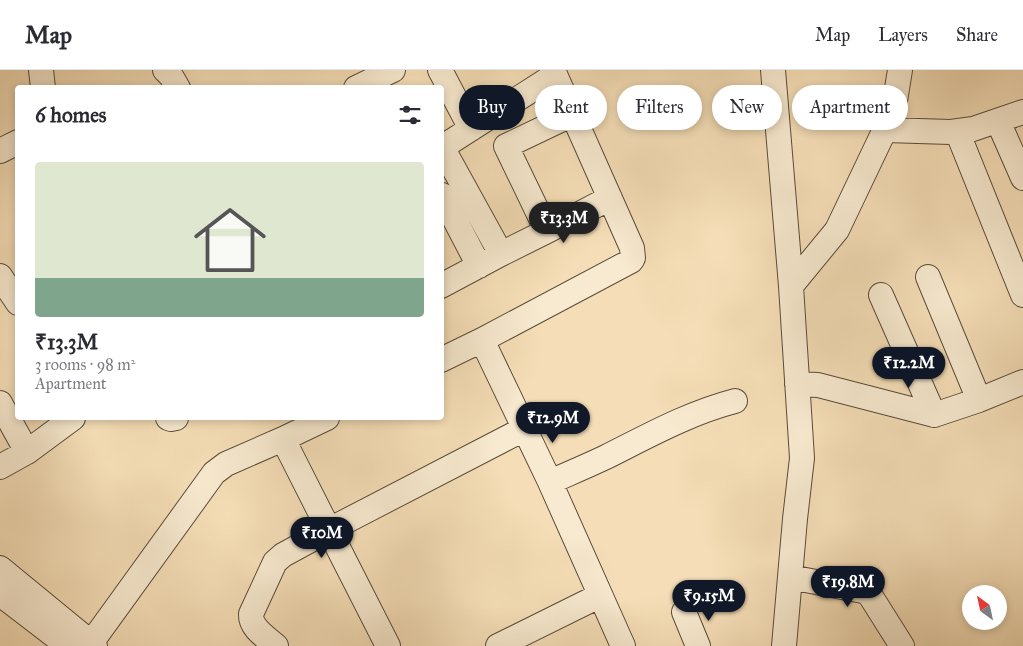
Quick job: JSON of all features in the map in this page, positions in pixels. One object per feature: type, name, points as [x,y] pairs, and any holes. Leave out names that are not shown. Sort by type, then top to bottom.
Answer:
[{"type":"street","points":[[40,70],[42,85]]},
{"type":"street","points":[[165,70],[176,85]]},
{"type":"street","points":[[440,70],[444,85]]},
{"type":"street","points":[[773,70],[791,286],[802,458],[784,646]]},
{"type":"street","points":[[897,85],[900,70]]},
{"type":"street","points":[[525,92],[554,72],[560,85]]},
{"type":"street","points":[[365,85],[389,77]]},
{"type":"street","points":[[444,86],[448,103],[459,115]]},
{"type":"street","points":[[791,286],[837,230],[885,130],[957,131],[974,129],[1023,112]]},
{"type":"street","points":[[998,121],[1023,178]]},
{"type":"street","points":[[444,147],[469,130]]},
{"type":"street","points":[[540,130],[506,146],[548,231]]},
{"type":"street","points":[[444,359],[631,261],[634,253],[580,130]]},
{"type":"street","points":[[957,131],[1023,295]]},
{"type":"street","points":[[0,151],[15,144]]},
{"type":"street","points":[[444,161],[449,192],[478,266]]},
{"type":"street","points":[[449,192],[500,254]]},
{"type":"street","points":[[444,284],[610,198]]},
{"type":"street","points":[[15,266],[0,275],[15,298]]},
{"type":"street","points":[[928,277],[979,400]]},
{"type":"street","points":[[881,295],[934,415]]},
{"type":"street","points":[[482,340],[550,482],[622,646]]},
{"type":"street","points":[[797,384],[818,385],[934,415],[979,400],[1023,382]]},
{"type":"street","points":[[550,482],[604,458],[661,428],[713,407],[735,401]]},
{"type":"street","points":[[0,403],[27,452]]},
{"type":"street","points":[[0,467],[27,452],[70,420]]},
{"type":"street","points":[[0,568],[93,645],[214,473],[226,464],[323,420]]},
{"type":"street","points":[[276,646],[256,628],[250,618],[268,574],[278,558],[524,429]]},
{"type":"street","points":[[283,439],[388,646]]},
{"type":"street","points":[[790,578],[868,592],[902,646]]},
{"type":"street","points":[[0,594],[50,642]]},
{"type":"street","points":[[498,646],[600,596]]},
{"type":"street","points":[[684,612],[698,646]]}]
